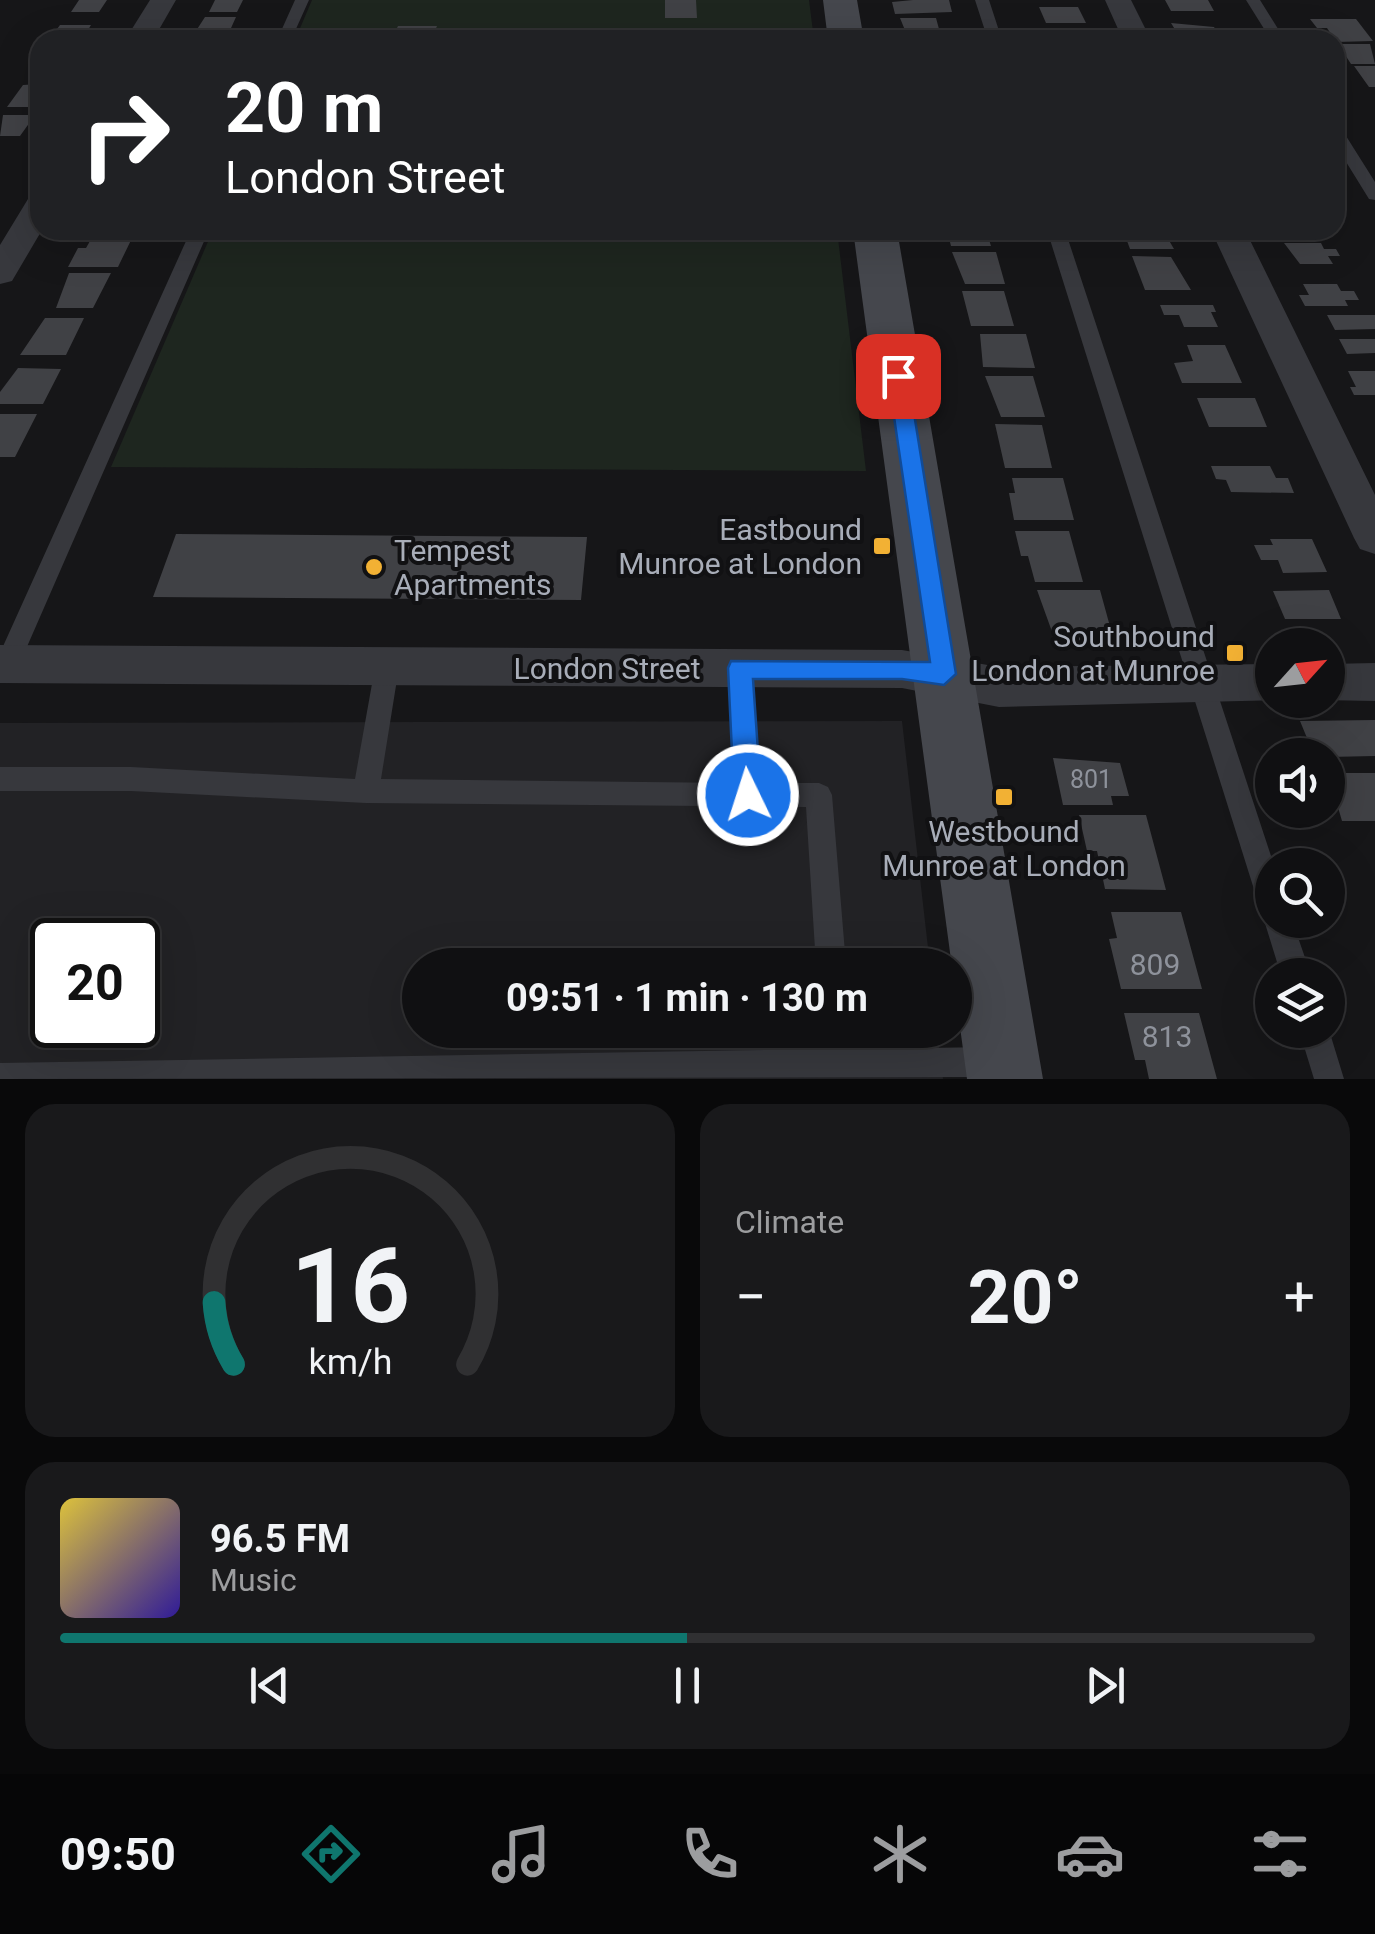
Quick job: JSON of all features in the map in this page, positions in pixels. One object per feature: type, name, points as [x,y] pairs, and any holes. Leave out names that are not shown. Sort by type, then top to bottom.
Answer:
[{"type":"street","points":[[145,30],[163,0]]},
{"type":"street","points":[[840,0],[844,30]]},
{"type":"street","points":[[1118,0],[1132,30]]},
{"type":"street","points":[[0,272],[30,222]]},
{"type":"street","points":[[877,240],[1004,1070]]},
{"type":"street","points":[[1233,240],[1375,538]]},
{"type":"street","name":"London Street","points":[[4,665],[902,669],[999,687],[1255,683]]},
{"type":"street","points":[[1345,682],[1375,682]]},
{"type":"lane","points":[[288,30],[302,0]]},
{"type":"lane","points":[[982,0],[992,30]]},
{"type":"lane","points":[[1253,0],[1272,30]]},
{"type":"lane","points":[[1345,147],[1375,195]]},
{"type":"lane","points":[[4,665],[195,240]]},
{"type":"lane","points":[[1059,240],[1255,849]]},
{"type":"lane","points":[[366,790],[386,667]]},
{"type":"lane","points":[[740,668],[748,795]]},
{"type":"lane","points":[[0,779],[131,779],[606,797],[819,795],[830,948]]},
{"type":"lane","points":[[837,1048],[839,1067]]},
{"type":"lane","points":[[1320,1048],[1329,1079]]},
{"type":"lane","points":[[0,1078],[839,1067],[1004,1070]]},
{"type":"shaded area","points":[[312,0],[809,0],[813,30],[299,30]]},
{"type":"shaded area","points":[[209,240],[838,240],[866,471],[111,467]]},
{"type":"shaded area","points":[[902,721],[928,948],[402,948],[402,1048],[939,1048],[943,1079],[0,1079],[0,723]]},
{"type":"building","points":[[79,0],[107,0],[99,12],[71,12]]},
{"type":"building","points":[[215,0],[243,0],[237,12],[209,12]]},
{"type":"building","points":[[665,0],[696,0],[697,18],[665,18]]},
{"type":"building","points":[[949,0],[952,12],[895,14],[892,2]]},
{"type":"building","points":[[1165,0],[1208,0],[1214,11],[1171,11]]},
{"type":"building","points":[[1039,7],[1078,7],[1086,23],[1046,23]]},
{"type":"building","points":[[205,17],[236,17],[230,30],[197,30]]},
{"type":"building","points":[[900,18],[936,18],[939,30],[905,30]]},
{"type":"building","points":[[1310,19],[1356,19],[1373,41],[1345,42],[1345,30],[1317,28]]},
{"type":"building","points":[[1171,23],[1216,30],[1175,30]]},
{"type":"building","points":[[60,25],[91,25],[88,30],[56,30]]},
{"type":"building","points":[[398,26],[437,26],[435,30],[396,30]]},
{"type":"building","points":[[1345,44],[1370,44],[1375,64],[1351,64],[1345,55]]},
{"type":"building","points":[[1354,66],[1375,66],[1375,87],[1369,87]]},
{"type":"building","points":[[23,85],[30,85],[30,107],[7,107]]},
{"type":"building","points":[[3,115],[30,115],[30,122],[20,136],[0,136]]},
{"type":"building","points":[[91,240],[131,240],[118,267],[68,267],[78,248],[86,248]]},
{"type":"building","points":[[950,240],[989,240],[991,246],[951,246]]},
{"type":"building","points":[[1127,240],[1169,240],[1174,249],[1130,249]]},
{"type":"building","points":[[1284,243],[1321,243],[1324,249],[1336,249],[1340,256],[1328,256],[1333,264],[1300,264]]},
{"type":"building","points":[[952,252],[996,252],[1005,284],[965,284]]},
{"type":"building","points":[[1132,256],[1171,257],[1191,290],[1145,290]]},
{"type":"building","points":[[69,273],[111,273],[93,308],[56,308]]},
{"type":"building","points":[[1303,284],[1337,284],[1341,291],[1354,291],[1359,300],[1345,300],[1348,306],[1305,306],[1299,295],[1309,295]]},
{"type":"building","points":[[962,291],[1004,291],[1014,326],[971,326]]},
{"type":"building","points":[[1160,305],[1213,305],[1216,312],[1211,312],[1218,327],[1184,327],[1179,315],[1164,315]]},
{"type":"building","points":[[1327,315],[1375,315],[1375,329],[1335,330]]},
{"type":"building","points":[[45,318],[84,318],[66,355],[20,355]]},
{"type":"building","points":[[980,334],[1026,334],[1035,368],[983,367]]},
{"type":"building","points":[[1339,339],[1375,339],[1375,353],[1347,354]]},
{"type":"building","points":[[1187,345],[1225,345],[1242,383],[1182,383],[1174,363],[1193,361]]},
{"type":"building","points":[[18,368],[61,369],[43,404],[0,404],[0,392]]},
{"type":"building","points":[[1348,371],[1375,371],[1375,395],[1354,395],[1350,387],[1356,387]]},
{"type":"building","points":[[985,376],[1033,376],[1045,417],[1001,417]]},
{"type":"building","points":[[1197,398],[1255,398],[1267,427],[1209,427]]},
{"type":"building","points":[[0,414],[37,414],[15,457],[0,457]]},
{"type":"building","points":[[995,424],[1042,425],[1052,468],[1005,468]]},
{"type":"building","points":[[1211,466],[1270,466],[1276,478],[1288,478],[1294,493],[1231,492],[1226,480],[1216,479]]},
{"type":"building","points":[[1012,478],[1063,478],[1074,520],[1014,520],[1009,493],[1015,493]]},
{"type":"building","points":[[1015,531],[1069,531],[1083,582],[1035,582],[1028,556],[1021,556]]},
{"type":"building","name":"Tempest Apartments","points":[[176,534],[587,537],[581,600],[153,597]]},
{"type":"building","points":[[1270,539],[1312,539],[1327,572],[1283,573],[1278,560],[1261,560],[1254,545],[1273,545]]},
{"type":"building","points":[[1037,590],[1100,590],[1114,641],[1055,640]]},
{"type":"building","points":[[1329,590],[1341,619],[1285,619],[1273,591]]},
{"type":"building","points":[[1375,720],[1375,756],[1345,757],[1345,738],[1307,738],[1300,721]]},
{"type":"building","points":[[1053,758],[1120,763],[1129,796],[1111,796],[1113,805],[1063,805]]},
{"type":"building","points":[[1345,773],[1375,773],[1375,821],[1345,821]]},
{"type":"building","points":[[1079,815],[1146,815],[1166,890],[1105,889],[1097,851],[1087,851]]},
{"type":"building","points":[[1111,912],[1181,912],[1202,989],[1121,989],[1109,939],[1117,938]]},
{"type":"building","points":[[1124,1013],[1199,1013],[1217,1079],[1149,1079],[1145,1060],[1135,1060]]},
{"type":"place","name":"Eastbound Munroe at London","points":[[882,546]]},
{"type":"place","name":"Tempest Apartments","points":[[374,567]]},
{"type":"place","name":"Southbound London at Munroe","points":[[1235,653]]},
{"type":"place","name":"Westbound Munroe at London","points":[[1004,797]]},
{"type":"route","points":[[748,795],[740,668],[902,669],[944,674],[898,376]]}]
